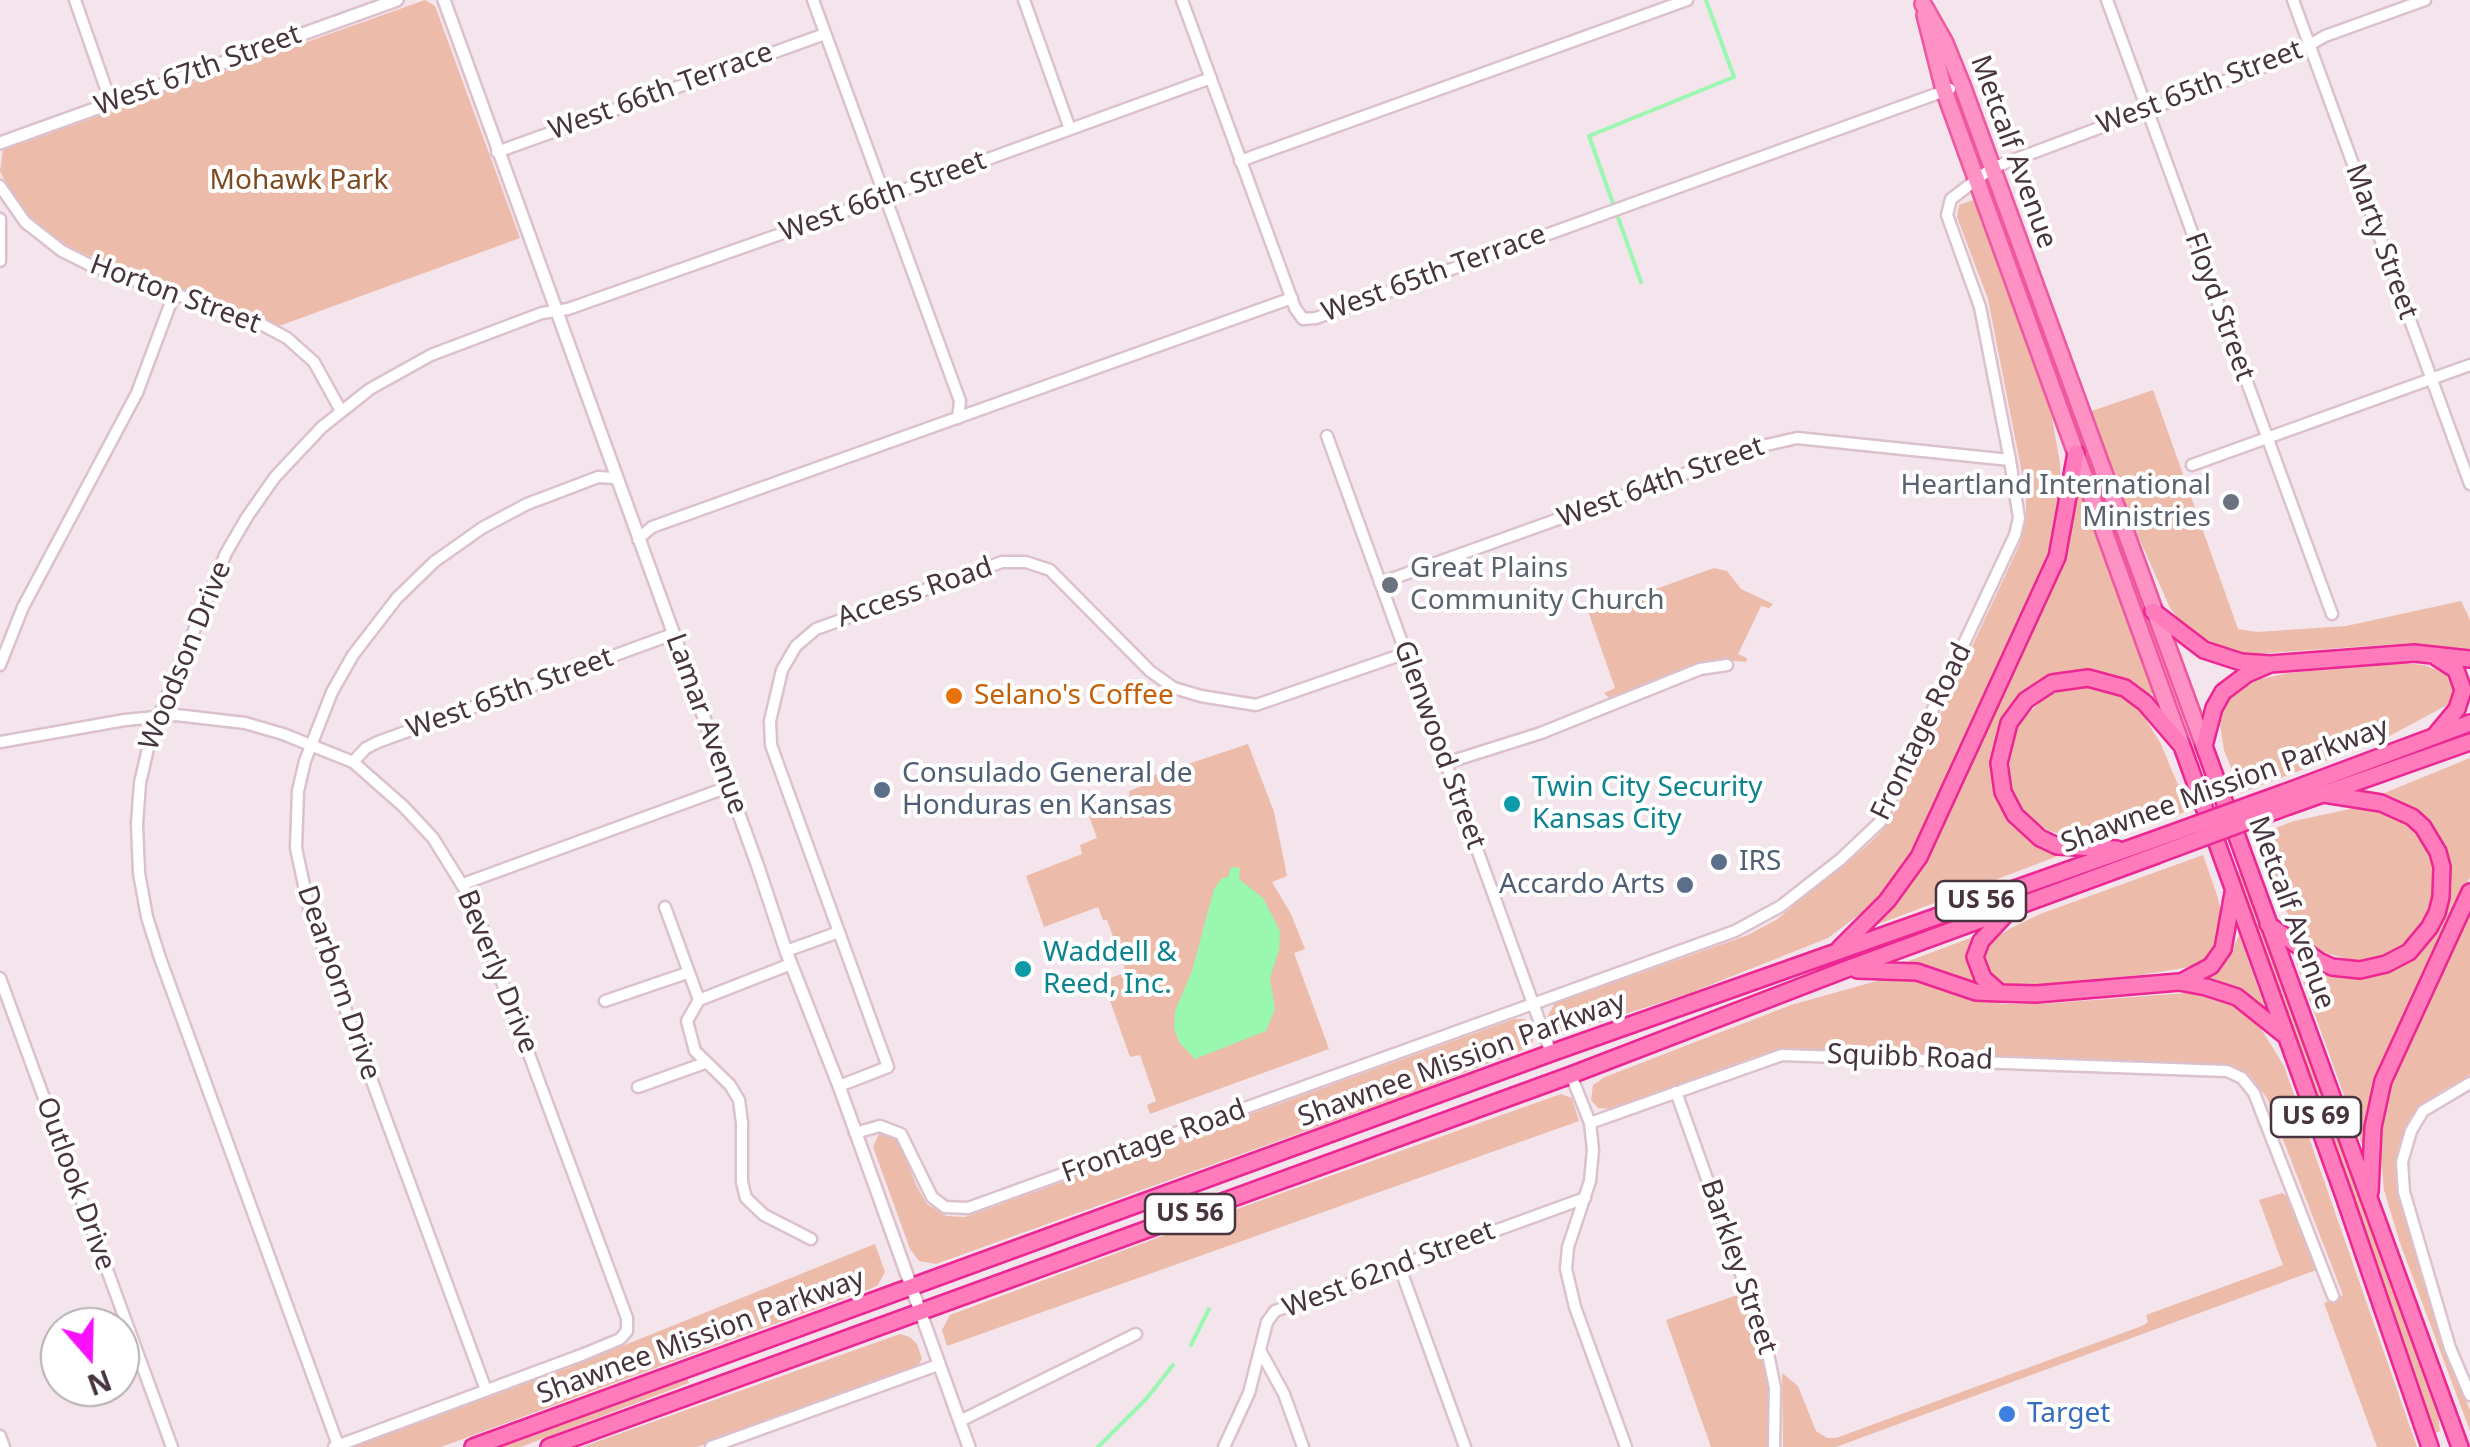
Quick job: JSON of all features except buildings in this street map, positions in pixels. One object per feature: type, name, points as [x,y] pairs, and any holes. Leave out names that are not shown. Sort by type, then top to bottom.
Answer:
[{"type":"highway","points":[[1836,952],[1888,901],[1918,857],[2056,557],[2076,453]]},
{"type":"highway","points":[[2153,610],[2216,656],[2270,664],[2384,654],[2470,659]]},
{"type":"highway","points":[[2435,656],[2456,670],[2464,690],[2457,710],[2435,736]]},
{"type":"highway","points":[[2204,746],[2214,708],[2224,692],[2247,674],[2270,664]]},
{"type":"highway","name":"US 69","points":[[2126,850],[2057,846],[2040,838],[2015,815],[2002,792],[1999,763],[2009,723],[2039,690],[2064,680],[2088,678],[2114,683],[2137,696],[2182,746]]},
{"type":"highway","name":"Shawnee Mission Parkway","points":[[548,1447],[1571,1075],[2012,908],[2470,723]]},
{"type":"highway","name":"Shawnee Mission Parkway","points":[[2286,800],[2324,794],[2470,742]]},
{"type":"highway","name":"Metcalf Avenue","points":[[2182,746],[2430,1447]]},
{"type":"highway","name":"Metcalf Avenue","points":[[2204,746],[2460,1447]]},
{"type":"highway","points":[[2268,924],[2319,960],[2360,970],[2386,964],[2409,952],[2430,928],[2437,913],[2442,897],[2442,867],[2423,827],[2412,817],[2382,803],[2324,794]]},
{"type":"highway","name":"Shawnee Mission Parkway","points":[[473,1447],[1593,1038],[2126,850],[2155,848]]},
{"type":"highway","points":[[2180,982],[2203,972],[2224,949],[2234,889]]},
{"type":"highway","name":"US 69","points":[[2370,1201],[2373,1127],[2383,1081],[2470,892]]},
{"type":"highway","points":[[2000,994],[1983,978],[1976,957],[1981,940],[2012,908]]},
{"type":"highway","points":[[1844,970],[1917,972],[1965,989],[2000,994],[2180,982],[2237,997],[2287,1037]]},
{"type":"highway","points":[[1571,1075],[1593,1038]]},
{"type":"highway","points":[[1531,1089],[1548,1066],[1551,1053]]},
{"type":"highway","points":[[2443,1397],[2446,1447]]},
{"type":"main road","name":"Metcalf Avenue","points":[[1922,2],[1945,42],[1962,85],[2204,746]]},
{"type":"main road","name":"Metcalf Avenue","points":[[1922,2],[1930,47],[1944,90],[2182,746]]},
{"type":"street","points":[[75,0],[110,103]]},
{"type":"street","name":"West 67th Street","points":[[0,143],[396,0]]},
{"type":"street","name":"Lamar Avenue","points":[[444,0],[790,964],[970,1447]]},
{"type":"street","points":[[813,0],[960,401],[958,418]]},
{"type":"street","points":[[1024,0],[1070,130]]},
{"type":"street","points":[[1182,0],[1292,298]]},
{"type":"street","points":[[1240,161],[1686,0]]},
{"type":"street","name":"Floyd Street","points":[[2107,0],[2332,614]]},
{"type":"street","name":"Marty Street","points":[[2293,0],[2470,484]]},
{"type":"street","name":"West 65th Street","points":[[1976,180],[1992,168],[2289,58],[2326,36],[2426,0]]},
{"type":"street","name":"West 66th Terrace","points":[[497,152],[825,34]]},
{"type":"street","name":"West 66th Street","points":[[555,311],[1211,78]]},
{"type":"street","name":"West 65th Terrace","points":[[638,540],[652,527],[1292,298],[1303,319],[1316,318],[1962,85]]},
{"type":"street","name":"Frontage Road","points":[[855,1133],[880,1126],[901,1134],[932,1197],[945,1207],[968,1208],[1756,923],[1841,859],[1880,822],[2015,535],[2018,518],[2010,460],[1980,308],[1947,214],[1951,199],[1976,180]]},
{"type":"street","name":"Horton Street","points":[[0,186],[25,222],[62,251],[287,338],[314,362],[341,411]]},
{"type":"street","points":[[0,219],[0,261]]},
{"type":"street","points":[[1,232],[25,222]]},
{"type":"street","points":[[0,665],[23,607],[138,393],[174,294]]},
{"type":"street","name":"Woodson Drive","points":[[336,1446],[147,917],[139,874],[140,783],[157,719],[226,553],[246,517],[297,452],[370,389],[430,356],[555,311]]},
{"type":"street","points":[[2192,465],[2470,365]]},
{"type":"street","name":"Glenwood Street","points":[[1327,436],[1551,1053]]},
{"type":"street","name":"West 64th Street","points":[[1380,583],[1762,446],[1797,438],[2010,460]]},
{"type":"street","name":"Dearborn Drive","points":[[486,1390],[306,897],[296,848],[296,810],[310,744],[332,692],[353,655],[397,598],[434,562],[482,528],[527,504],[598,478],[614,478]]},
{"type":"street","name":"Access Road","points":[[838,1086],[888,1067],[771,745],[770,720],[782,670],[796,646],[816,628],[1002,562],[1026,562],[1050,570],[1150,671],[1174,688],[1201,696],[1256,705],[1406,653]]},
{"type":"street","name":"West 65th Street","points":[[354,762],[366,748],[378,742],[673,634]]},
{"type":"street","points":[[1446,763],[1541,733],[1700,669],[1727,665]]},
{"type":"street","name":"Beverly Drive","points":[[0,742],[176,715],[245,723],[354,762],[432,838],[463,884],[486,936],[627,1318],[627,1331],[620,1339],[486,1390]]},
{"type":"street","points":[[463,884],[728,787]]},
{"type":"street","points":[[665,908],[698,1000]]},
{"type":"street","points":[[786,952],[839,932]]},
{"type":"street","points":[[790,964],[698,1000],[687,1022],[689,1037],[705,1063],[730,1085],[738,1100],[746,1198],[764,1215],[811,1238]]},
{"type":"street","points":[[605,1002],[687,972]]},
{"type":"street","name":"Outlook Drive","points":[[0,978],[172,1447]]},
{"type":"street","name":"Squibb Road","points":[[1676,1092],[1787,1055],[2222,1070],[2235,1074],[2249,1085],[2334,1296]]},
{"type":"street","points":[[638,1087],[705,1063]]},
{"type":"street","points":[[1571,1075],[1590,1123],[1593,1144],[1592,1172],[1568,1247],[1566,1269],[1575,1308],[1626,1447]]},
{"type":"street","points":[[2470,1083],[2434,1102],[2416,1121],[2406,1142],[2403,1181],[2450,1348],[2470,1394]]},
{"type":"street","points":[[1590,1123],[1676,1092]]},
{"type":"street","name":"Barkley Street","points":[[1676,1092],[1766,1344],[1775,1388],[1774,1447]]},
{"type":"street","name":"West 62nd Street","points":[[1224,1447],[1250,1393],[1268,1318],[1275,1311],[1585,1198]]},
{"type":"street","points":[[1399,1265],[1465,1447]]},
{"type":"street","points":[[960,1421],[1136,1334]]},
{"type":"street","points":[[1260,1350],[1284,1394],[1303,1447]]},
{"type":"street","points":[[711,1447],[938,1365]]},
{"type":"street","points":[[336,1446],[486,1390]]},
{"type":"street","points":[[0,1436],[4,1447]]},
{"type":"green space","name":"Mohawk Park","points":[[425,0],[435,6],[520,238],[279,326],[71,249],[33,220],[13,197],[0,171],[3,150]]},
{"type":"green space","points":[[1973,200],[2028,339],[2052,418],[2060,463],[2060,502],[2044,570],[1913,851],[1871,906],[1828,938],[1690,993],[1570,1032],[1558,1032],[1547,1017],[1555,1003],[1748,935],[1776,920],[1869,844],[1896,809],[2019,546],[2026,520],[2026,494],[1988,299],[1957,217],[1959,205]]},
{"type":"green space","points":[[2153,390],[2238,629],[2257,632],[2346,626],[2461,601],[2470,620],[2470,651],[2411,643],[2241,655],[2212,647],[2184,626],[2170,608],[2115,484],[2089,412]]},
{"type":"green space","points":[[2078,480],[2153,693],[2149,695],[2124,678],[2090,670],[2059,673],[2029,689],[2008,709],[2002,721],[1992,754],[1992,773],[2000,802],[2014,825],[2058,856],[1879,924],[1924,863],[2060,571],[2071,532]]},
{"type":"green space","points":[[1714,568],[1727,571],[1741,589],[1773,604],[1769,608],[1761,606],[1738,654],[1747,658],[1746,662],[1701,664],[1609,698],[1604,693],[1615,688],[1587,608],[1603,601],[1617,603]]},
{"type":"green space","points":[[2403,663],[2445,673],[2455,689],[2449,704],[2384,739],[2241,793],[2224,750],[2220,725],[2224,706],[2237,691],[2261,679],[2288,673]]},
{"type":"green space","points":[[2086,687],[2121,694],[2137,706],[2160,742],[2189,811],[2081,839],[2049,831],[2027,816],[2009,780],[2011,740],[2023,719],[2044,698],[2065,688]]},
{"type":"green space","points":[[1248,744],[1274,812],[1287,876],[1272,882],[1305,949],[1294,953],[1329,1049],[1150,1114],[1147,1105],[1156,1101],[1140,1055],[1130,1057],[1103,981],[1126,972],[1107,920],[1103,920],[1098,907],[1044,927],[1026,876],[1082,854],[1080,845],[1097,838],[1089,816],[1130,801],[1129,791],[1148,784],[1146,778]]},
{"type":"green space","points":[[2470,758],[2470,877],[2379,1073],[2366,1156],[2293,954],[2334,975],[2364,977],[2395,969],[2423,949],[2447,908],[2452,884],[2449,863],[2427,823],[2405,805],[2382,794]]},
{"type":"green space","points":[[2355,808],[2380,810],[2418,832],[2429,851],[2435,887],[2428,912],[2415,935],[2388,954],[2358,962],[2319,951],[2299,933],[2284,907],[2257,835],[2294,821]]},
{"type":"green space","points":[[2203,855],[2223,922],[2213,951],[2196,966],[2031,985],[2001,983],[1988,973],[1983,955],[1988,943],[2009,929]]},
{"type":"green space","points":[[2242,871],[2435,1392],[2440,1431],[2435,1433],[2236,873]]},
{"type":"green space","points":[[2470,912],[2470,1075],[2418,1110],[2397,1178],[2447,1356],[2470,1410],[2470,1431],[2400,1243],[2384,1190],[2381,1156],[2382,1122],[2395,1073]]},
{"type":"green space","points":[[2239,935],[2266,1010],[2239,990],[2205,980],[2228,959]]},
{"type":"green space","points":[[1973,937],[1971,966],[1976,986],[1906,962]]},
{"type":"green space","points":[[1891,977],[1914,979],[2003,1004],[2186,993],[2214,996],[2232,1002],[2255,1019],[2284,1066],[2417,1447],[2377,1447],[2324,1303],[2343,1295],[2267,1098],[2250,1076],[2235,1067],[1793,1049],[1754,1057],[1612,1109],[1598,1108],[1591,1100],[1593,1085],[1605,1077],[1791,1005]]},
{"type":"green space","points":[[1514,1019],[1526,1019],[1533,1027],[1533,1041],[1528,1048],[936,1264],[919,1261],[910,1249],[873,1147],[879,1134],[891,1135],[901,1144],[927,1204],[946,1216],[965,1217]]},
{"type":"green space","points":[[1561,1094],[1572,1098],[1579,1121],[947,1346],[942,1330],[950,1315]]},
{"type":"green space","points":[[2282,1193],[2289,1197],[2316,1270],[1836,1447],[1783,1447],[1782,1373],[1798,1386],[1816,1431],[1836,1438],[2142,1326],[2148,1322],[2146,1315],[2283,1265],[2259,1200]]},
{"type":"green space","points":[[875,1244],[885,1272],[878,1285],[870,1289],[441,1447],[353,1447],[568,1368]]},
{"type":"green space","points":[[1743,1293],[1769,1375],[1769,1447],[1711,1447],[1666,1320]]},
{"type":"green space","points":[[900,1334],[917,1344],[922,1359],[917,1367],[697,1447],[582,1447]]},
{"type":"green space","points":[[687,1378],[689,1383],[521,1447],[498,1447]]},
{"type":"shaded area","points":[[1231,867],[1240,868],[1239,879],[1263,898],[1280,931],[1270,978],[1275,1009],[1266,1031],[1195,1059],[1179,1042],[1174,1028],[1175,1011],[1192,971],[1214,889],[1222,878],[1228,877]]},
{"type":"waterway","points":[[1641,282],[1589,136],[1734,77],[1706,0]]},
{"type":"waterway","points":[[1191,1345],[1209,1309]]},
{"type":"waterway","points":[[1098,1447],[1147,1398],[1173,1365]]},
{"type":"place","name":"Heartland International Ministries","points":[[2231,502]]},
{"type":"place","name":"Great Plains Community Church","points":[[1390,585]]},
{"type":"place","name":"Selano's Coffee","points":[[954,696]]},
{"type":"place","name":"Consulado General de Honduras en Kansas","points":[[882,790]]},
{"type":"place","name":"Twin City Security Kansas City","points":[[1512,804]]},
{"type":"place","name":"IRS","points":[[1719,862]]},
{"type":"place","name":"Accardo Arts","points":[[1685,885]]},
{"type":"place","name":"Waddell & Reed, Inc.","points":[[1023,969]]},
{"type":"place","name":"Target","points":[[2007,1414]]}]
